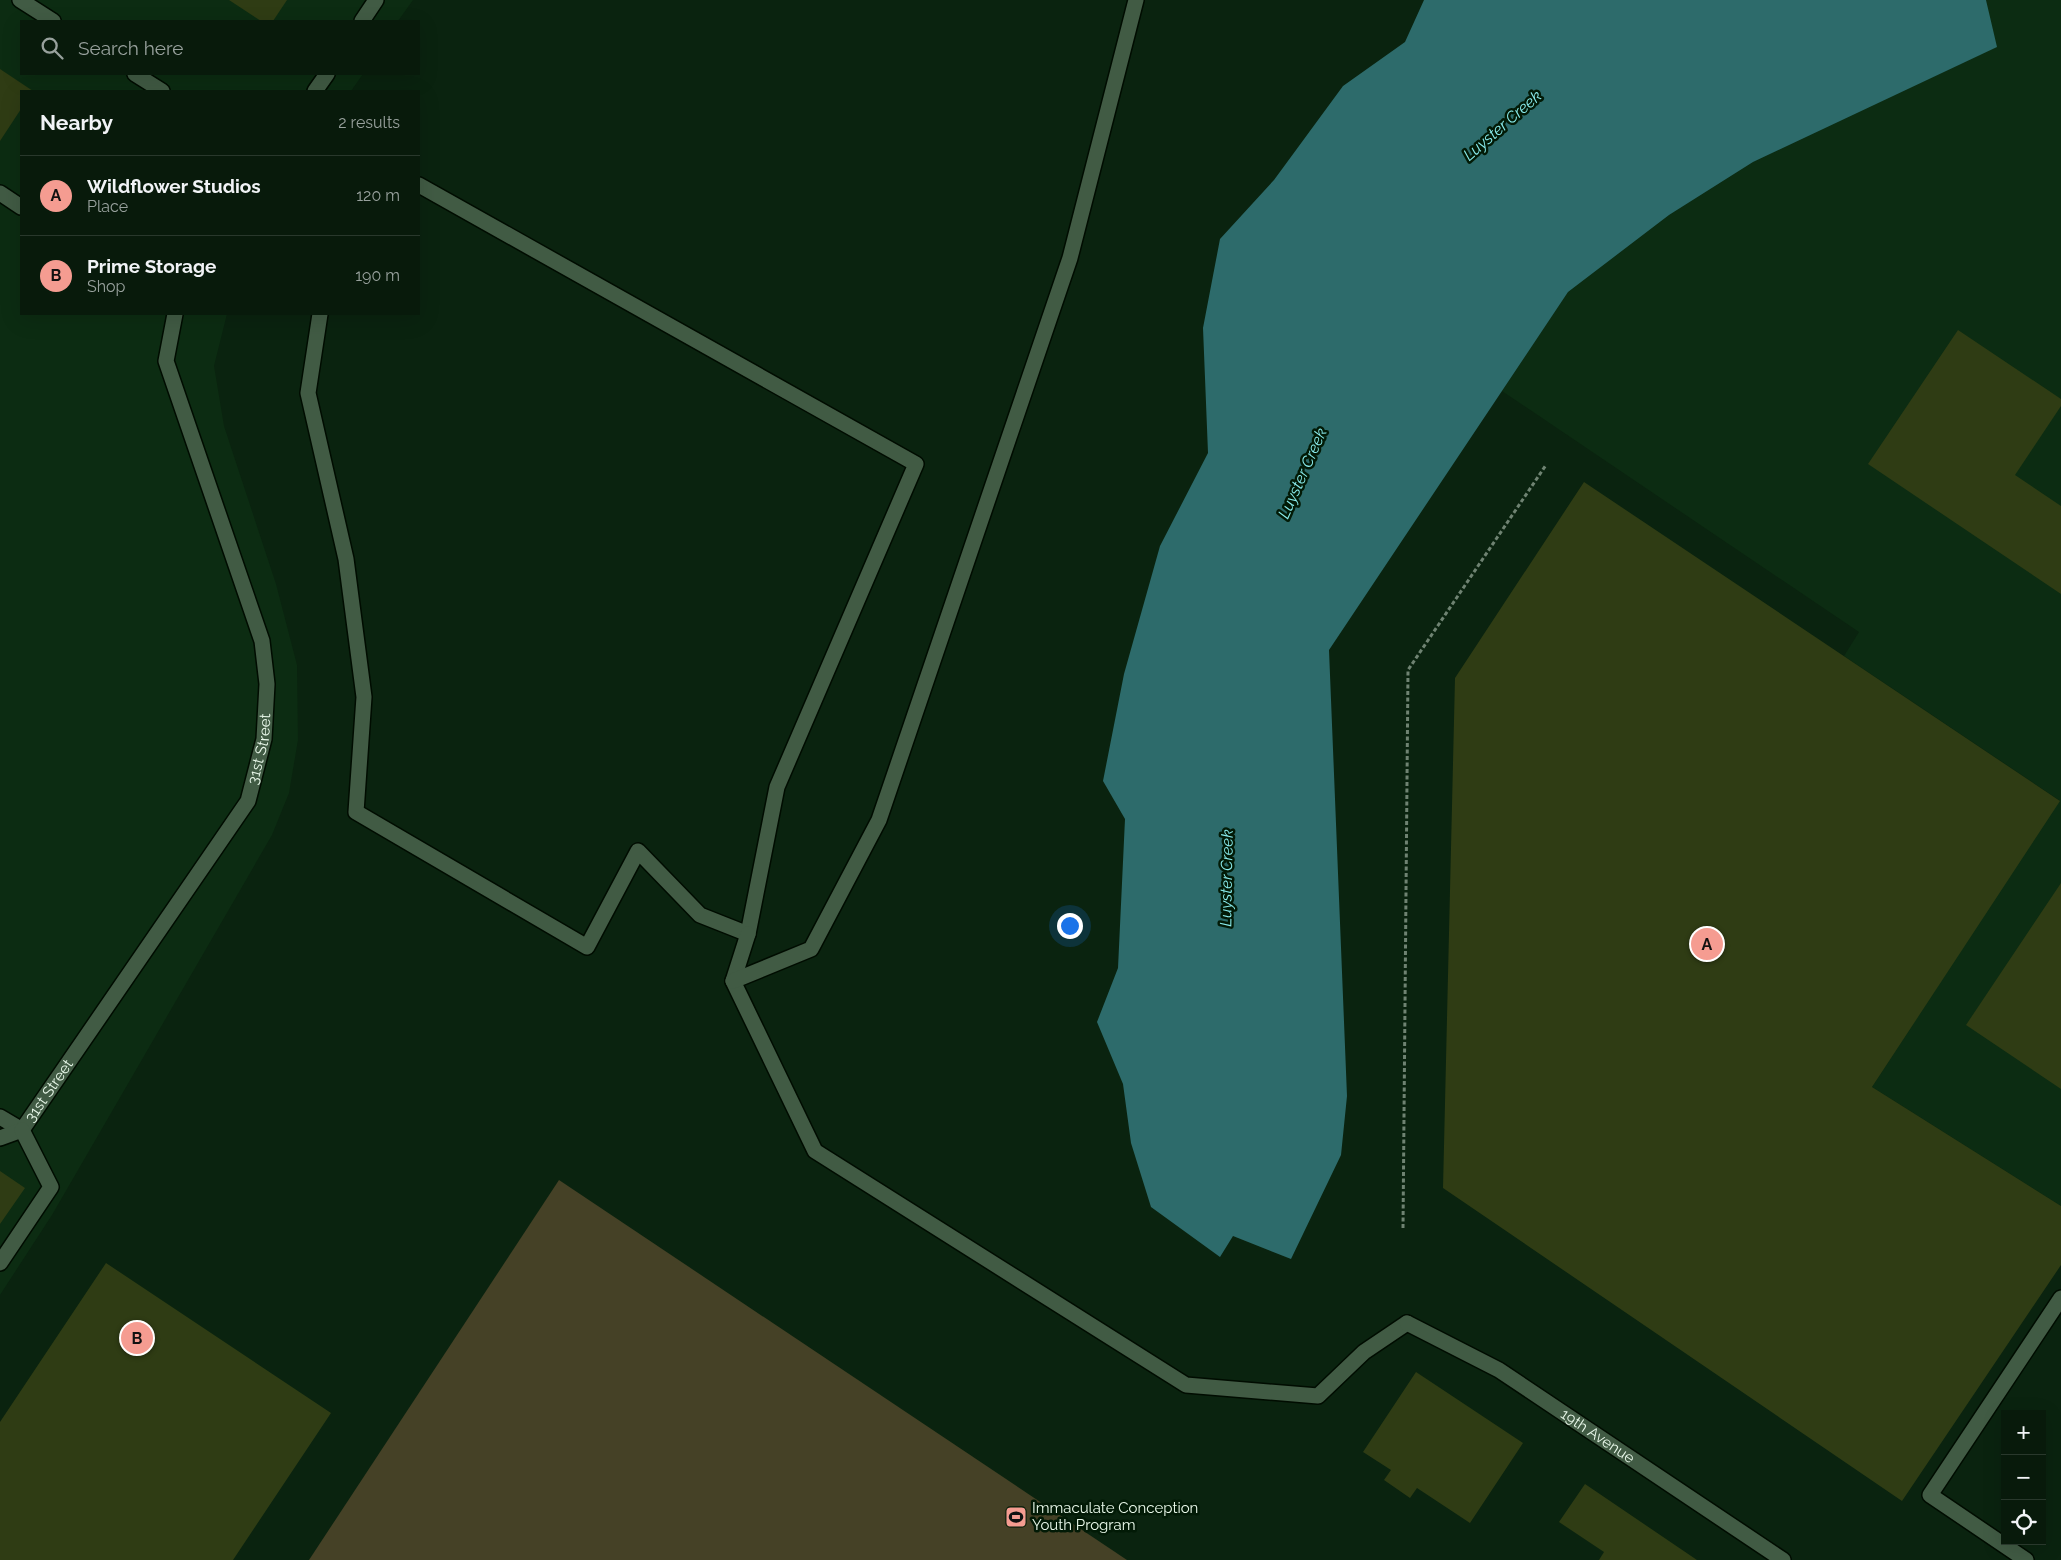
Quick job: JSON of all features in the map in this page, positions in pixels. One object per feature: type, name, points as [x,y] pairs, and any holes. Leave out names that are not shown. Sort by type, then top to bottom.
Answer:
[{"type":"street","points":[[20,0],[51,20]]},
{"type":"street","points":[[363,20],[376,0]]},
{"type":"street","points":[[733,981],[811,949],[879,820],[1070,258],[1136,0]]},
{"type":"street","points":[[137,75],[160,90]]},
{"type":"street","points":[[316,90],[326,75]]},
{"type":"street","points":[[420,185],[916,464],[777,787],[748,934],[733,981]]},
{"type":"street","points":[[0,193],[20,206]]},
{"type":"street","name":"31st Street","points":[[0,1138],[22,1130],[248,800],[264,739],[267,684],[262,641],[166,361],[175,315]]},
{"type":"street","points":[[320,315],[308,393],[346,559],[364,697],[356,812],[587,947],[638,851],[700,914],[748,934]]},
{"type":"street","name":"19th Avenue","points":[[733,981],[814,1151],[1186,1385],[1318,1396],[1364,1352],[1407,1323],[1499,1370],[1782,1560]]},
{"type":"street","points":[[0,1117],[22,1130]]},
{"type":"street","name":"31st Street","points":[[0,1263],[51,1187],[22,1130]]},
{"type":"street","points":[[2026,1560],[1930,1495],[2061,1298]]},
{"type":"path","points":[[1403,1228],[1408,670],[1546,465]]},
{"type":"shaded area","points":[[0,0],[413,0],[399,20],[20,20],[20,75],[362,75],[352,90],[20,90],[20,315],[227,315],[214,366],[224,426],[276,584],[297,665],[298,740],[289,793],[272,835],[52,1215],[0,1295]]},
{"type":"shaded area","points":[[1986,0],[2061,0],[2061,1206],[1872,1087],[2059,800],[1844,656],[1859,632],[1502,391],[1568,292],[1669,215],[1753,162],[1996,47]]},
{"type":"shaded area","points":[[559,1180],[1127,1560],[309,1560]]},
{"type":"water","name":"Luyster Creek","points":[[1424,0],[1986,0],[1997,47],[1753,162],[1669,215],[1568,292],[1329,650],[1347,1096],[1341,1155],[1291,1259],[1233,1236],[1220,1257],[1151,1207],[1131,1143],[1123,1084],[1097,1022],[1118,968],[1125,819],[1103,781],[1124,674],[1160,546],[1208,453],[1203,328],[1220,239],[1274,180],[1343,86],[1405,42]]},
{"type":"building","points":[[229,0],[287,0],[274,20],[259,20]]},
{"type":"building","points":[[0,69],[32,90],[20,90],[20,111],[0,141]]},
{"type":"building","points":[[1958,330],[2061,399],[2061,406],[2015,475],[2061,506],[2061,594],[1868,464]]},
{"type":"building","points":[[1584,482],[2060,801],[1872,1087],[2061,1206],[2061,1265],[1902,1501],[1443,1188],[1455,678]]},
{"type":"building","points":[[2061,883],[2061,1089],[1966,1025]]},
{"type":"building","points":[[0,1171],[25,1188],[0,1224]]},
{"type":"building","points":[[106,1263],[331,1413],[233,1560],[0,1560],[0,1422]]},
{"type":"building","points":[[1416,1372],[1523,1443],[1470,1523],[1417,1488],[1410,1498],[1384,1480],[1391,1470],[1363,1452]]},
{"type":"building","points":[[1585,1484],[1697,1560],[1599,1560],[1604,1552],[1559,1522]]},
{"type":"place","name":"Wildflower Studios","points":[[1707,944]]},
{"type":"place","name":"Prime Storage","points":[[137,1338]]},
{"type":"place","name":"Immaculate Conception Youth Program","points":[[1016,1517]]}]
